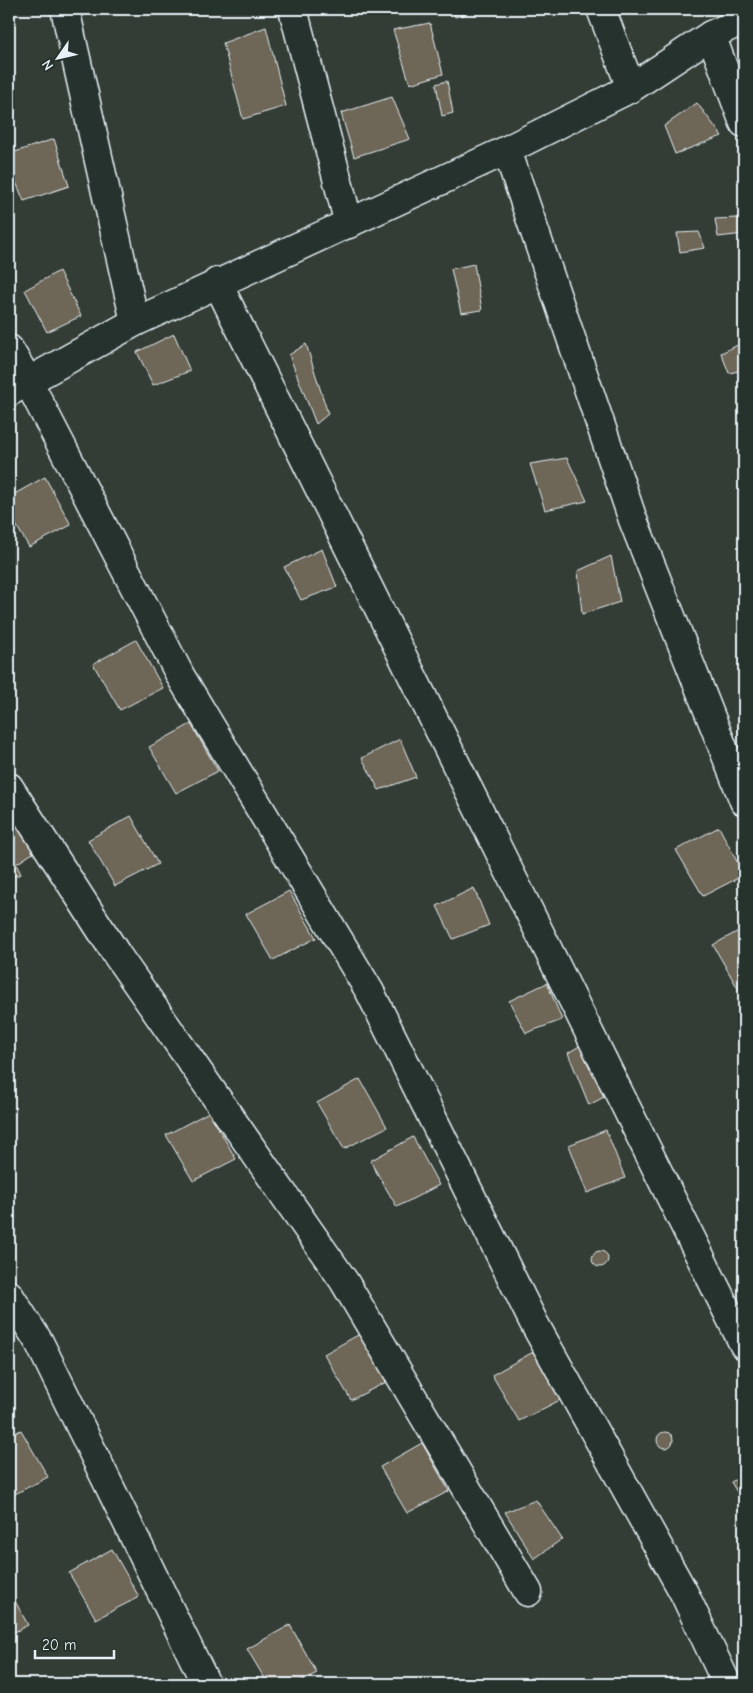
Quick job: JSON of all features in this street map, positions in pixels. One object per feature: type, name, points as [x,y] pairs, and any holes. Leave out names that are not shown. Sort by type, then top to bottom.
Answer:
[{"type":"street","points":[[65,9],[135,322]]},
{"type":"street","points":[[293,9],[349,224]]},
{"type":"street","points":[[601,9],[631,88]]},
{"type":"street","points":[[19,386],[135,322],[217,282],[349,224],[508,150],[631,88],[711,35],[742,17]]},
{"type":"street","points":[[711,35],[744,123]]},
{"type":"street","points":[[508,150],[632,520],[744,801]]},
{"type":"street","points":[[217,282],[744,1345]]},
{"type":"street","points":[[9,349],[19,386],[181,678],[370,992],[534,1323],[684,1593],[727,1684]]},
{"type":"street","points":[[9,787],[117,954],[344,1281],[528,1592]]},
{"type":"street","points":[[9,1295],[39,1342],[206,1684]]},
{"type":"building","points":[[452,9],[464,9],[466,14],[455,17]]},
{"type":"building","points":[[430,23],[443,74],[410,84],[393,30]]},
{"type":"building","points":[[266,27],[286,106],[243,119],[223,43]]},
{"type":"building","points":[[447,81],[453,113],[442,116],[436,84]]},
{"type":"building","points":[[392,97],[410,139],[354,157],[341,113]]},
{"type":"building","points":[[697,103],[722,136],[675,154],[664,126]]},
{"type":"building","points":[[54,139],[69,186],[24,201],[9,166],[9,154]]},
{"type":"building","points":[[738,218],[744,234],[718,237],[715,219]]},
{"type":"building","points":[[699,232],[705,248],[680,252],[677,233]]},
{"type":"building","points":[[474,264],[482,310],[461,313],[451,269]]},
{"type":"building","points":[[59,271],[81,316],[47,332],[25,290]]},
{"type":"building","points":[[174,334],[190,371],[153,385],[137,352]]},
{"type":"building","points":[[744,342],[744,370],[729,373],[721,353]]},
{"type":"building","points":[[306,344],[328,414],[316,424],[289,355]]},
{"type":"building","points":[[567,458],[587,501],[545,510],[530,464]]},
{"type":"building","points":[[45,477],[71,525],[29,547],[9,513],[9,497]]},
{"type":"building","points":[[322,549],[337,587],[301,600],[284,567]]},
{"type":"building","points":[[611,556],[620,602],[582,614],[578,571]]},
{"type":"building","points":[[136,640],[163,688],[120,710],[93,664]]},
{"type":"building","points":[[191,724],[218,771],[176,793],[149,747]]},
{"type":"building","points":[[400,739],[416,777],[379,790],[362,758]]},
{"type":"building","points":[[131,816],[158,864],[115,886],[88,840]]},
{"type":"building","points":[[16,817],[36,851],[16,864],[21,874],[9,878],[9,821]]},
{"type":"building","points":[[719,827],[744,875],[703,896],[676,850]]},
{"type":"building","points":[[474,888],[489,925],[453,939],[437,906]]},
{"type":"building","points":[[289,891],[316,938],[273,960],[246,914]]},
{"type":"building","points":[[744,928],[744,989],[740,992],[713,945]]},
{"type":"building","points":[[547,983],[562,1020],[526,1033],[509,1001]]},
{"type":"building","points":[[581,1045],[604,1097],[589,1105],[568,1053]]},
{"type":"building","points":[[360,1079],[387,1127],[344,1149],[317,1103]]},
{"type":"building","points":[[209,1112],[236,1159],[193,1181],[166,1135]]},
{"type":"building","points":[[606,1130],[625,1178],[587,1193],[569,1145]]},
{"type":"building","points":[[413,1137],[439,1185],[397,1207],[370,1161]]},
{"type":"building","points":[[597,1251],[603,1251],[608,1256],[606,1265],[597,1267],[592,1262],[592,1256]]},
{"type":"building","points":[[367,1330],[394,1378],[351,1400],[324,1354]]},
{"type":"building","points":[[535,1351],[562,1399],[519,1421],[492,1375]]},
{"type":"building","points":[[21,1430],[48,1477],[9,1497],[9,1436]]},
{"type":"building","points":[[662,1432],[668,1432],[673,1437],[671,1446],[662,1448],[657,1443],[657,1437]]},
{"type":"building","points":[[422,1443],[449,1491],[407,1513],[380,1467]]},
{"type":"building","points":[[744,1475],[744,1504],[731,1482]]},
{"type":"building","points":[[536,1500],[562,1539],[534,1559],[505,1512]]},
{"type":"building","points":[[112,1549],[139,1597],[96,1619],[69,1573]]},
{"type":"building","points":[[9,1590],[28,1625],[9,1635]]},
{"type":"building","points":[[290,1625],[317,1673],[295,1684],[268,1684],[247,1649]]}]
